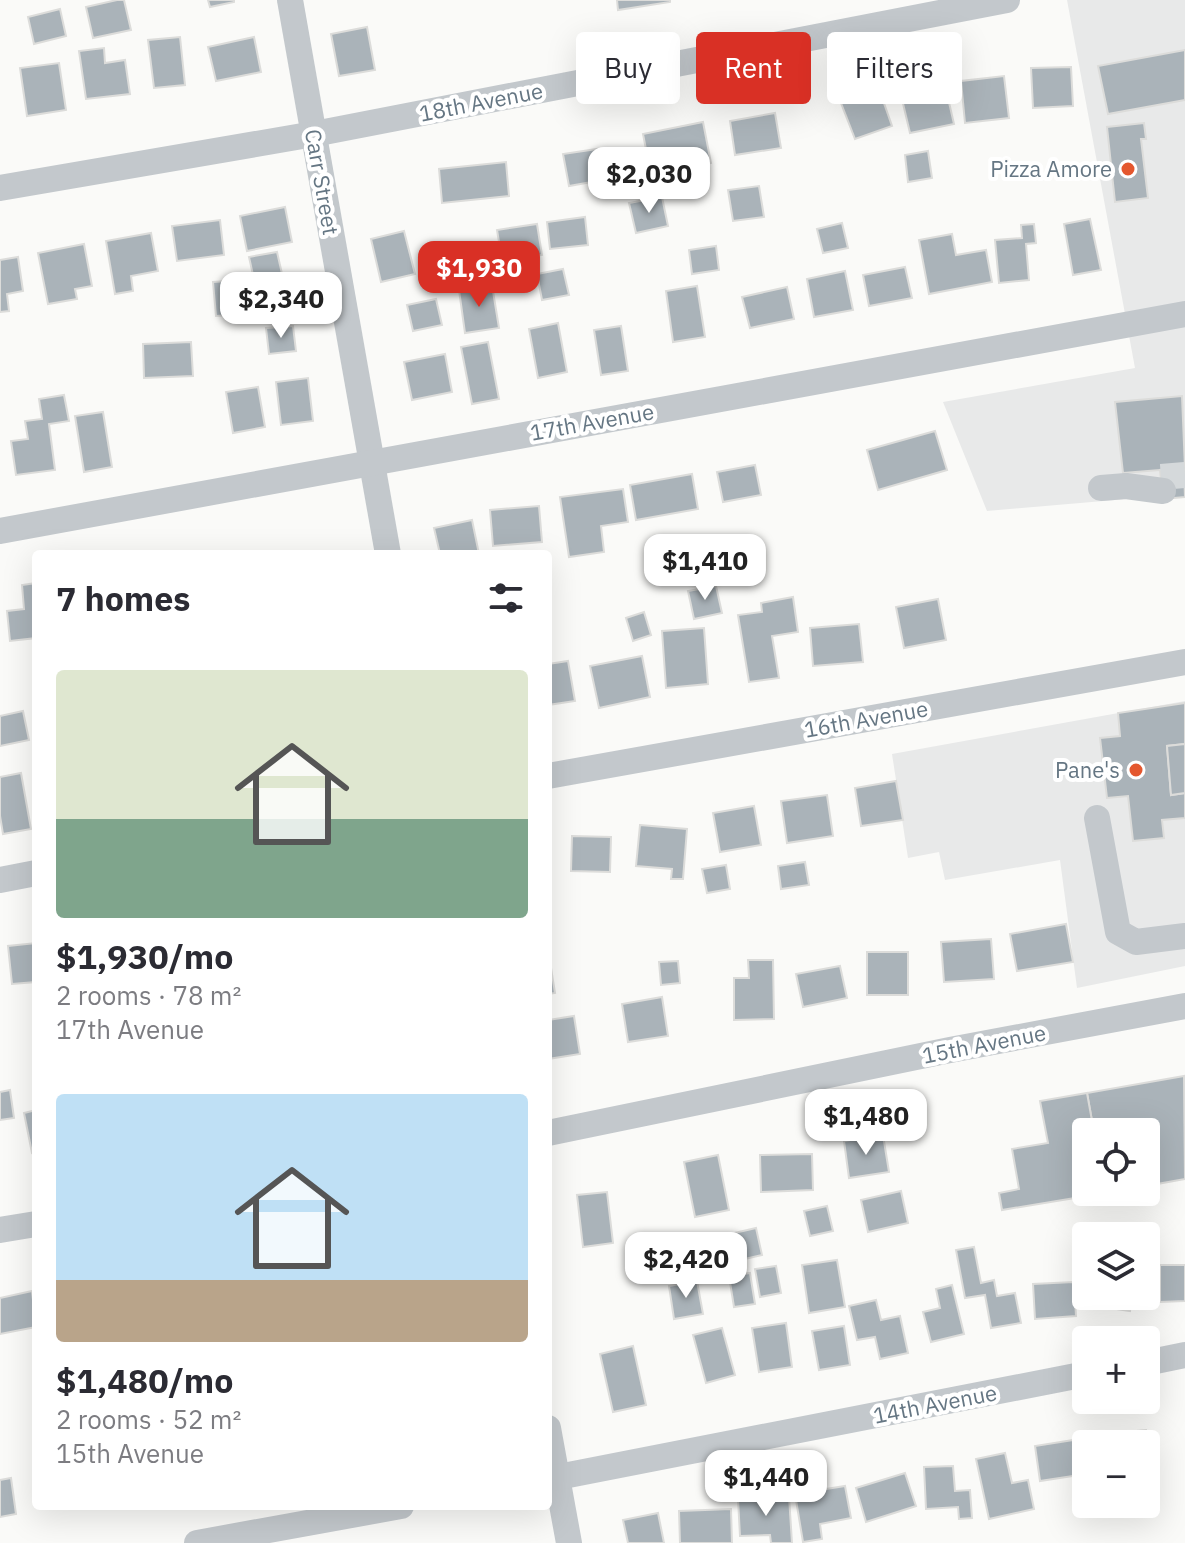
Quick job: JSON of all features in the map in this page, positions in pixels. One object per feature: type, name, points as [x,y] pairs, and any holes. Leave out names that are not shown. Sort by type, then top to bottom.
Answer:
[{"type":"street","name":"Carr Street","points":[[290,0],[387,550]]},
{"type":"street","name":"18th Avenue","points":[[0,188],[314,134],[1007,0]]},
{"type":"street","name":"17th Avenue","points":[[0,531],[1185,314]]},
{"type":"street","points":[[1113,487],[1162,484]]},
{"type":"street","name":"16th Avenue","points":[[552,775],[1185,662]]},
{"type":"street","points":[[1097,818],[1118,932],[1136,942],[1185,936]]},
{"type":"street","points":[[0,880],[32,874]]},
{"type":"street","name":"15th Avenue","points":[[552,1132],[950,1050],[1185,1006]]},
{"type":"street","points":[[0,1230],[32,1225]]},
{"type":"street","points":[[1160,1360],[1185,1355]]},
{"type":"street","name":"14th Avenue","points":[[552,1479],[1072,1377]]},
{"type":"street","points":[[552,1479],[569,1543]]},
{"type":"street","points":[[197,1543],[379,1510]]},
{"type":"shaded area","points":[[1067,0],[1185,0],[1185,494],[987,511],[943,402],[1135,368]]},
{"type":"shaded area","points":[[1185,701],[1185,966],[1077,988],[1060,860],[945,880],[939,852],[908,858],[892,754]]},
{"type":"building","points":[[124,0],[131,30],[93,38],[86,7]]},
{"type":"building","points":[[208,0],[234,0],[234,2],[210,7]]},
{"type":"building","points":[[617,0],[670,0],[670,2],[618,10]]},
{"type":"building","points":[[60,9],[66,36],[34,44],[28,17]]},
{"type":"building","points":[[367,27],[375,70],[339,76],[331,34]]},
{"type":"building","points":[[180,37],[185,85],[154,88],[148,40]]},
{"type":"building","points":[[254,37],[261,72],[216,81],[208,47]]},
{"type":"building","points":[[104,48],[105,63],[125,60],[130,94],[86,99],[79,51]]},
{"type":"building","points":[[1185,50],[1185,100],[1108,114],[1098,66]]},
{"type":"building","points":[[59,63],[66,110],[27,116],[20,68]]},
{"type":"building","points":[[1071,67],[1073,106],[1033,108],[1031,68]]},
{"type":"building","points":[[1004,76],[1009,118],[965,123],[962,81]]},
{"type":"building","points":[[841,104],[884,104],[892,126],[855,139]]},
{"type":"building","points":[[903,104],[949,104],[954,124],[910,133]]},
{"type":"building","points":[[775,113],[781,148],[735,155],[730,121]]},
{"type":"building","points":[[703,122],[711,163],[651,175],[643,134]]},
{"type":"building","name":"Pizza Amore","points":[[1144,123],[1146,139],[1141,139],[1148,198],[1115,202],[1107,127]]},
{"type":"building","points":[[597,149],[603,180],[569,186],[563,154]]},
{"type":"building","points":[[928,151],[932,178],[908,182],[905,155]]},
{"type":"building","points":[[506,162],[509,196],[442,203],[439,169]]},
{"type":"building","points":[[759,186],[764,217],[733,221],[728,190]]},
{"type":"building","points":[[662,197],[668,226],[636,233],[629,203]]},
{"type":"building","points":[[285,207],[292,242],[247,251],[240,216]]},
{"type":"building","points":[[585,217],[588,245],[550,249],[547,222]]},
{"type":"building","points":[[1090,219],[1101,270],[1073,275],[1064,224]]},
{"type":"building","points":[[220,220],[224,255],[177,261],[172,226]]},
{"type":"building","points":[[842,223],[848,248],[823,253],[817,229]]},
{"type":"building","points":[[537,224],[542,255],[502,260],[497,230]]},
{"type":"building","points":[[1034,224],[1036,243],[1026,244],[1029,280],[999,283],[995,240],[1022,238],[1021,225]]},
{"type":"building","points":[[404,231],[415,274],[381,282],[371,239]]},
{"type":"building","points":[[151,233],[158,271],[131,276],[133,291],[115,294],[106,241]]},
{"type":"building","points":[[952,234],[956,255],[986,250],[992,282],[929,294],[919,240]]},
{"type":"building","points":[[84,244],[92,286],[75,289],[77,299],[48,304],[38,253]]},
{"type":"building","points":[[716,246],[719,270],[692,274],[689,250]]},
{"type":"building","points":[[277,252],[283,278],[255,284],[249,257]]},
{"type":"building","points":[[18,257],[23,291],[7,294],[9,311],[0,312],[0,260]]},
{"type":"building","points":[[905,267],[912,298],[869,306],[863,275]]},
{"type":"building","points":[[563,269],[569,295],[542,300],[537,274]]},
{"type":"building","points":[[845,271],[853,310],[814,317],[807,279]]},
{"type":"building","points":[[244,280],[247,314],[216,316],[213,282]]},
{"type":"building","points":[[492,285],[499,328],[465,333],[459,290]]},
{"type":"building","points":[[697,286],[705,337],[673,342],[666,291]]},
{"type":"building","points":[[787,287],[794,319],[750,328],[742,297]]},
{"type":"building","points":[[436,299],[442,325],[413,331],[407,305]]},
{"type":"building","points":[[558,323],[567,372],[538,378],[529,329]]},
{"type":"building","points":[[293,326],[296,351],[269,354],[266,328]]},
{"type":"building","points":[[621,326],[628,371],[601,375],[594,330]]},
{"type":"building","points":[[191,342],[193,376],[144,378],[143,344]]},
{"type":"building","points":[[488,342],[499,399],[472,404],[461,347]]},
{"type":"building","points":[[445,354],[452,392],[412,400],[404,362]]},
{"type":"building","points":[[308,378],[313,421],[281,425],[276,382]]},
{"type":"building","points":[[258,387],[265,427],[233,433],[226,392]]},
{"type":"building","points":[[64,395],[69,421],[49,424],[55,470],[16,475],[11,441],[28,439],[25,421],[42,419],[39,399]]},
{"type":"building","points":[[1182,396],[1185,468],[1123,473],[1115,402]]},
{"type":"building","points":[[103,412],[112,467],[84,472],[75,416]]},
{"type":"building","points":[[935,431],[947,470],[878,490],[867,450]]},
{"type":"building","points":[[755,465],[761,495],[723,502],[717,472]]},
{"type":"building","points":[[1184,468],[1185,497],[1163,499],[1160,470]]},
{"type":"building","points":[[692,474],[698,509],[636,520],[630,485]]},
{"type":"building","points":[[623,489],[628,522],[601,526],[604,552],[569,557],[560,497]]},
{"type":"building","points":[[539,506],[542,542],[493,546],[490,510]]},
{"type":"building","points":[[472,520],[478,550],[439,550],[434,528]]},
{"type":"building","points":[[32,584],[32,638],[10,641],[7,611],[24,609],[22,585]]},
{"type":"building","points":[[716,586],[722,613],[694,619],[688,591]]},
{"type":"building","points":[[793,597],[798,632],[772,636],[779,678],[749,682],[738,615],[762,612],[761,603]]},
{"type":"building","points":[[938,599],[946,640],[904,648],[896,607]]},
{"type":"building","points":[[644,612],[651,635],[633,641],[626,618]]},
{"type":"building","points":[[859,624],[863,662],[813,666],[810,628]]},
{"type":"building","points":[[704,628],[708,684],[666,688],[662,631]]},
{"type":"building","points":[[642,656],[650,697],[599,708],[590,666]]},
{"type":"building","points":[[568,661],[575,701],[552,704],[552,663]]},
{"type":"building","name":"Pane's","points":[[1185,703],[1185,744],[1167,746],[1171,795],[1185,793],[1185,818],[1162,820],[1164,838],[1133,841],[1128,796],[1107,798],[1100,738],[1120,736],[1118,713]]},
{"type":"building","points":[[23,711],[29,740],[0,746],[0,716]]},
{"type":"building","points":[[1185,744],[1185,793],[1171,795],[1167,746]]},
{"type":"building","points":[[21,773],[31,829],[3,834],[0,777]]},
{"type":"building","points":[[896,781],[903,820],[861,826],[855,788]]},
{"type":"building","points":[[827,795],[833,836],[787,843],[781,801]]},
{"type":"building","points":[[754,806],[761,845],[720,852],[713,813]]},
{"type":"building","points":[[640,825],[687,829],[683,879],[671,879],[672,869],[636,866]]},
{"type":"building","points":[[572,836],[611,837],[610,872],[571,871]]},
{"type":"building","points":[[805,862],[809,885],[781,889],[778,866]]},
{"type":"building","points":[[726,865],[730,889],[707,893],[702,869]]},
{"type":"building","points":[[1066,924],[1073,962],[1017,971],[1010,934]]},
{"type":"building","points":[[991,939],[994,979],[944,982],[941,942]]},
{"type":"building","points":[[32,943],[32,982],[12,984],[8,946]]},
{"type":"building","points":[[867,952],[908,952],[908,995],[867,995]]},
{"type":"building","points":[[748,960],[773,960],[774,1019],[734,1020],[734,978],[749,978]]},
{"type":"building","points":[[678,961],[680,983],[661,985],[659,962]]},
{"type":"building","points":[[840,966],[847,998],[803,1007],[796,974]]},
{"type":"building","points":[[662,997],[668,1036],[628,1042],[622,1004]]},
{"type":"building","points":[[574,1016],[580,1054],[552,1058],[552,1019]]},
{"type":"building","points":[[1184,1076],[1185,1179],[1160,1183],[1160,1118],[1091,1118],[1087,1093]]},
{"type":"building","points":[[10,1090],[14,1118],[0,1120],[0,1092]]},
{"type":"building","points":[[1087,1093],[1091,1118],[1072,1118],[1072,1198],[1002,1210],[999,1193],[1019,1189],[1012,1149],[1048,1143],[1040,1101]]},
{"type":"building","points":[[32,1111],[32,1153],[24,1113]]},
{"type":"building","points":[[883,1135],[889,1172],[849,1178],[844,1141]]},
{"type":"building","points":[[812,1154],[813,1190],[761,1192],[760,1155]]},
{"type":"building","points":[[718,1155],[729,1210],[695,1217],[684,1162]]},
{"type":"building","points":[[901,1191],[908,1223],[868,1232],[861,1200]]},
{"type":"building","points":[[607,1192],[613,1243],[583,1247],[577,1195]]},
{"type":"building","points":[[827,1206],[833,1231],[810,1236],[804,1211]]},
{"type":"building","points":[[756,1228],[762,1255],[736,1261],[730,1234]]},
{"type":"building","points":[[974,1247],[981,1283],[994,1280],[997,1296],[1015,1293],[1021,1323],[991,1328],[985,1295],[965,1298],[956,1250]]},
{"type":"building","points":[[837,1260],[845,1307],[809,1313],[802,1265]]},
{"type":"building","points":[[1160,1265],[1185,1265],[1185,1301],[1160,1302]]},
{"type":"building","points":[[776,1266],[781,1293],[760,1297],[755,1269]]},
{"type":"building","points":[[750,1273],[755,1304],[734,1307],[729,1276]]},
{"type":"building","points":[[697,1281],[703,1314],[674,1319],[669,1286]]},
{"type":"building","points":[[1072,1282],[1072,1310],[1076,1310],[1076,1316],[1035,1319],[1033,1284]]},
{"type":"building","points":[[952,1285],[964,1334],[931,1342],[923,1312],[940,1308],[936,1289]]},
{"type":"building","points":[[32,1291],[32,1328],[0,1334],[0,1298]]},
{"type":"building","points":[[876,1300],[881,1320],[900,1316],[908,1353],[880,1359],[875,1337],[857,1340],[849,1306]]},
{"type":"building","points":[[786,1323],[792,1367],[759,1372],[752,1328]]},
{"type":"building","points":[[844,1326],[850,1365],[819,1370],[812,1331]]},
{"type":"building","points":[[722,1328],[735,1375],[706,1383],[693,1335]]},
{"type":"building","points":[[633,1346],[646,1405],[613,1412],[600,1354]]},
{"type":"building","points":[[1072,1440],[1072,1476],[1040,1481],[1035,1446]]},
{"type":"building","points":[[1005,1453],[1012,1483],[1028,1480],[1034,1509],[989,1519],[976,1459]]},
{"type":"building","points":[[953,1466],[955,1491],[970,1490],[972,1518],[959,1519],[958,1507],[926,1509],[924,1467]]},
{"type":"building","points":[[905,1473],[916,1506],[866,1522],[856,1488]]},
{"type":"building","points":[[11,1478],[16,1514],[0,1517],[0,1480]]},
{"type":"building","points":[[845,1486],[851,1518],[820,1524],[822,1539],[803,1542],[795,1494]]},
{"type":"building","points":[[789,1496],[792,1543],[771,1543],[770,1535],[740,1536],[738,1499]]},
{"type":"building","points":[[731,1509],[732,1543],[680,1543],[679,1511]]},
{"type":"building","points":[[658,1513],[664,1543],[628,1543],[623,1520]]},
{"type":"tunnel","points":[[1161,477],[1185,475]]},
{"type":"place","name":"Pizza Amore","points":[[1128,169]]},
{"type":"place","name":"Pane's","points":[[1136,770]]}]
